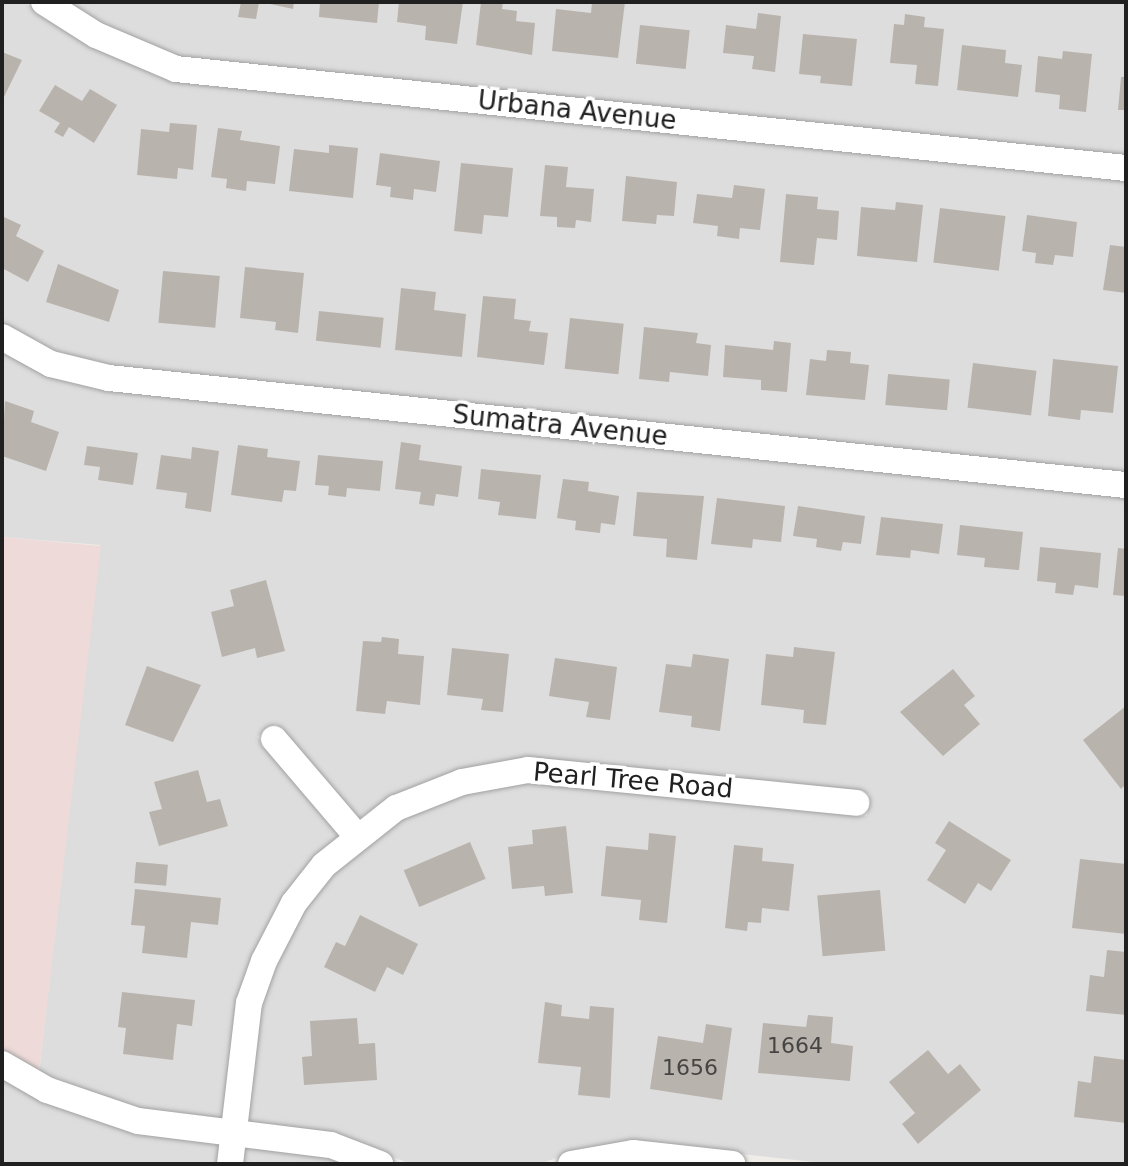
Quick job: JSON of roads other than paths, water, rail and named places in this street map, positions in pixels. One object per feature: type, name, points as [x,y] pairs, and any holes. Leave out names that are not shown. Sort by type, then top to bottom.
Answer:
[{"type":"street","name":"Urbana Avenue","points":[[44,2],[96,35],[176,69],[1126,168]]},
{"type":"street","name":"Sumatra Avenue","points":[[2,337],[51,364],[109,378],[1126,485]]},
{"type":"street","points":[[274,739],[356,835]]},
{"type":"street","name":"Pearl Tree Road","points":[[230,1164],[249,1003],[264,961],[294,903],[356,835],[396,808],[462,782],[528,770],[856,803]]},
{"type":"street","points":[[2,1064],[47,1090],[138,1121],[331,1145],[380,1164]]},
{"type":"street","points":[[571,1164],[633,1153],[732,1164]]}]
